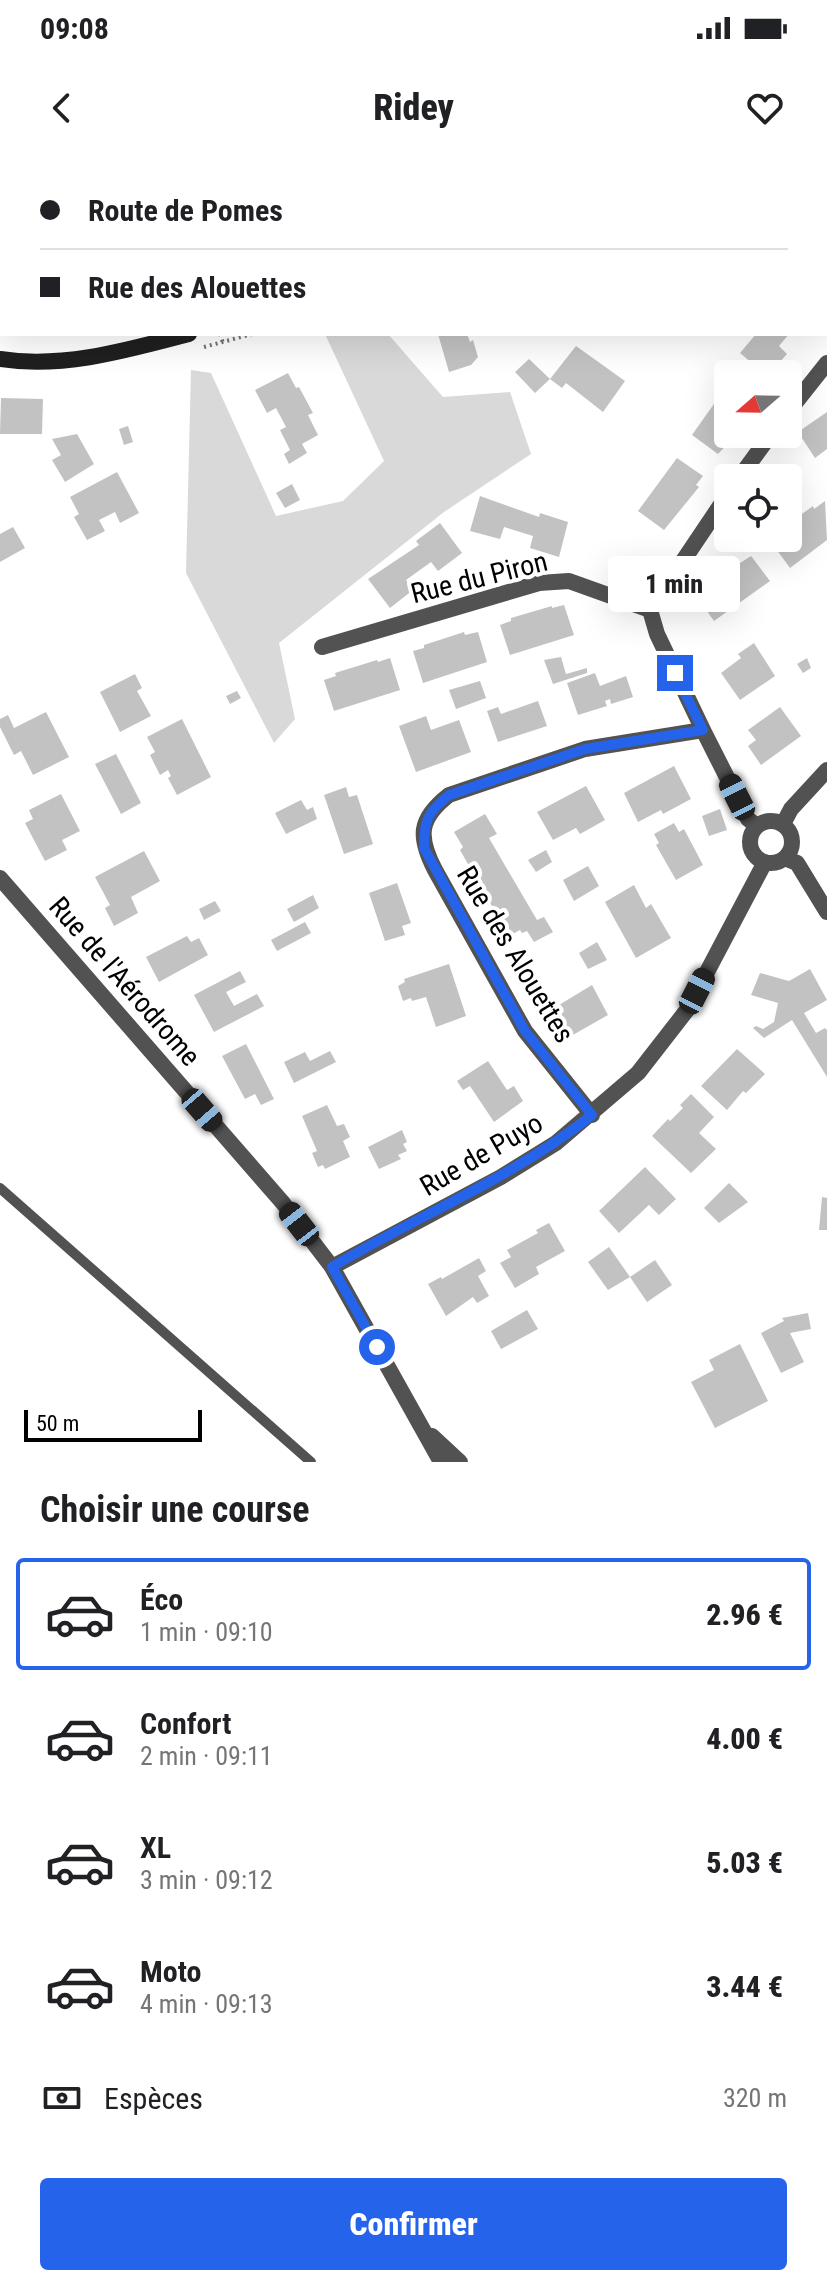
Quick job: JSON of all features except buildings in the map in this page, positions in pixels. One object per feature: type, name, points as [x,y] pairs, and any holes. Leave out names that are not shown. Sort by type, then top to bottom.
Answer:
[{"type":"street","points":[[0,359],[21,363],[61,362],[180,336]]},
{"type":"street","points":[[802,394],[827,363]]},
{"type":"street","points":[[714,515],[650,610],[657,634],[703,730],[748,819],[757,826]]},
{"type":"street","name":"Rue du Piron","points":[[322,647],[539,583],[569,581],[650,610]]},
{"type":"street","name":"Rue des Alouettes","points":[[592,1115],[525,1031],[424,848],[424,825],[433,808],[449,795],[585,749],[703,730]]},
{"type":"street","points":[[783,824],[791,809],[827,770]]},
{"type":"street","points":[[765,821],[783,824],[791,834],[792,847],[785,858],[775,863],[755,856],[751,835],[757,826],[765,821]]},
{"type":"street","points":[[785,858],[797,863],[827,912]]},
{"type":"street","name":"Rue de Puyo","points":[[332,1267],[501,1177],[556,1143],[638,1073],[687,1010],[765,862]]},
{"type":"street","name":"Rue de l'Aérodrome","points":[[0,878],[283,1203],[332,1267],[441,1462]]},
{"type":"street","points":[[422,1426],[460,1462]]},
{"type":"lane","points":[[0,1188],[311,1462]]},
{"type":"path","points":[[221,336],[223,343]]},
{"type":"shaded area","points":[[326,336],[390,336],[443,397],[510,392],[531,454],[444,512],[279,643],[295,719],[274,743],[186,573],[191,370],[211,373],[276,516],[343,501],[384,461]]},
{"type":"route","points":[[377,1347],[332,1267],[501,1177],[556,1143],[592,1115],[525,1031],[424,848],[424,825],[433,808],[449,795],[585,749],[703,730],[675,673]]}]
